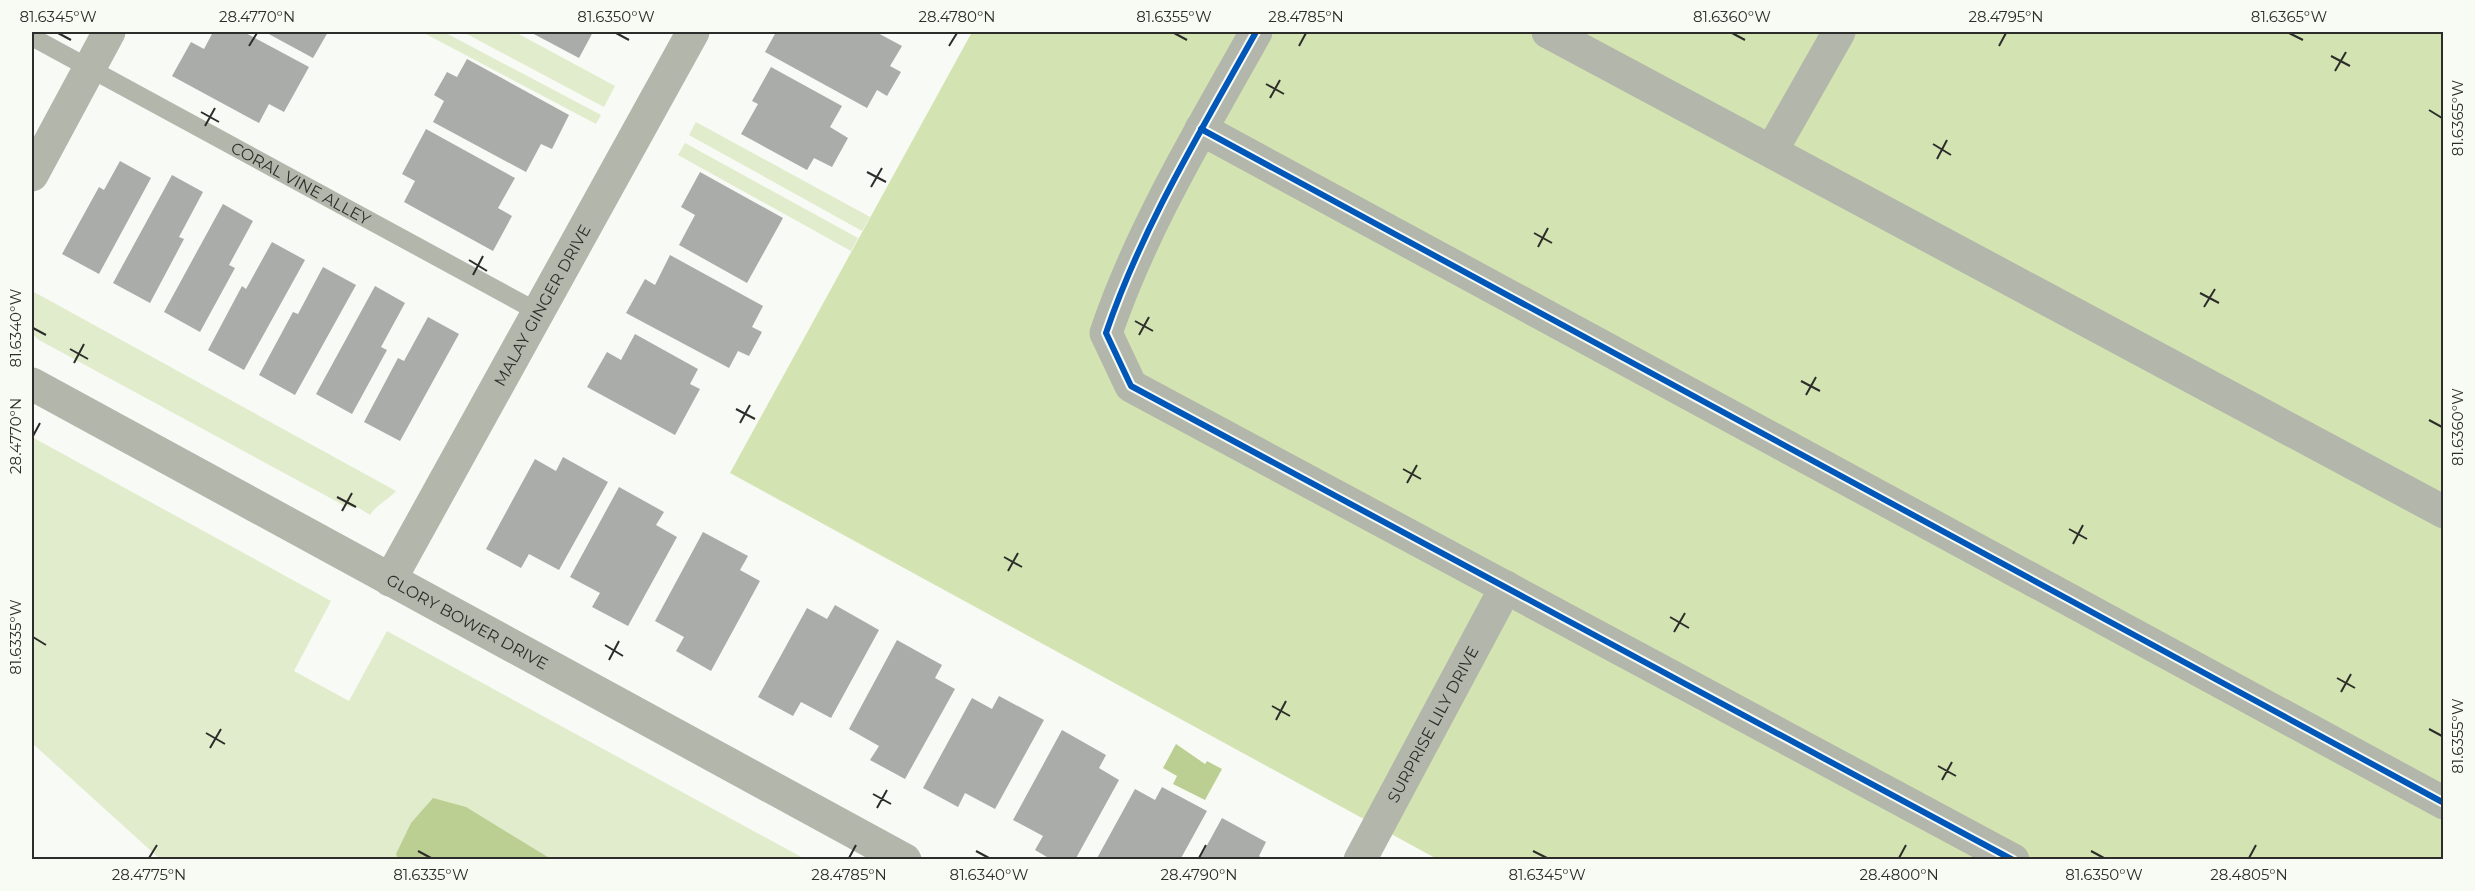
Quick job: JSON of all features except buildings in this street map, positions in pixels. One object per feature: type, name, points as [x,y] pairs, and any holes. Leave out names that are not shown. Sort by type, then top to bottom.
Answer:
[{"type":"street","points":[[32,175],[109,32]]},
{"type":"street","name":"MALAY GINGER DRIVE","points":[[390,579],[693,32]]},
{"type":"street","points":[[1256,32],[1201,129],[1124,278],[1106,333],[1131,386],[2013,860]]},
{"type":"street","points":[[1548,32],[2444,512]]},
{"type":"street","points":[[1772,150],[1839,32]]},
{"type":"street","points":[[1201,129],[2444,803]]},
{"type":"street","name":"GLORY BOWER DRIVE","points":[[32,384],[905,860]]},
{"type":"street","name":"SURPRISE LILY DRIVE","points":[[1360,860],[1506,587]]},
{"type":"lane","name":"CORAL VINE ALLEY","points":[[32,37],[538,312]]},
{"type":"shaded area","points":[[422,32],[444,32],[601,115],[596,124]]},
{"type":"shaded area","points":[[463,32],[515,32],[615,86],[604,107]]},
{"type":"shaded area","points":[[972,32],[2443,32],[2443,859],[1437,859],[730,473]]},
{"type":"shaded area","points":[[696,122],[870,217],[862,231],[689,135]]},
{"type":"shaded area","points":[[685,143],[858,238],[851,251],[678,155]]},
{"type":"shaded area","points":[[32,291],[396,491],[370,515],[359,508],[345,506],[39,340],[32,334]]},
{"type":"shaded area","points":[[32,437],[331,601],[294,671],[349,701],[387,631],[805,859],[160,859],[32,743]]},
{"type":"shaded area","points":[[1176,744],[1205,764],[1207,761],[1222,769],[1205,800],[1173,784],[1177,776],[1163,768]]},
{"type":"shaded area","points":[[433,798],[466,807],[551,859],[398,859],[396,854],[411,823]]},
{"type":"cycle path","points":[[1256,32],[1155,217],[1106,333],[1131,386],[2013,860]]},
{"type":"cycle path","points":[[1201,129],[2444,803]]}]
